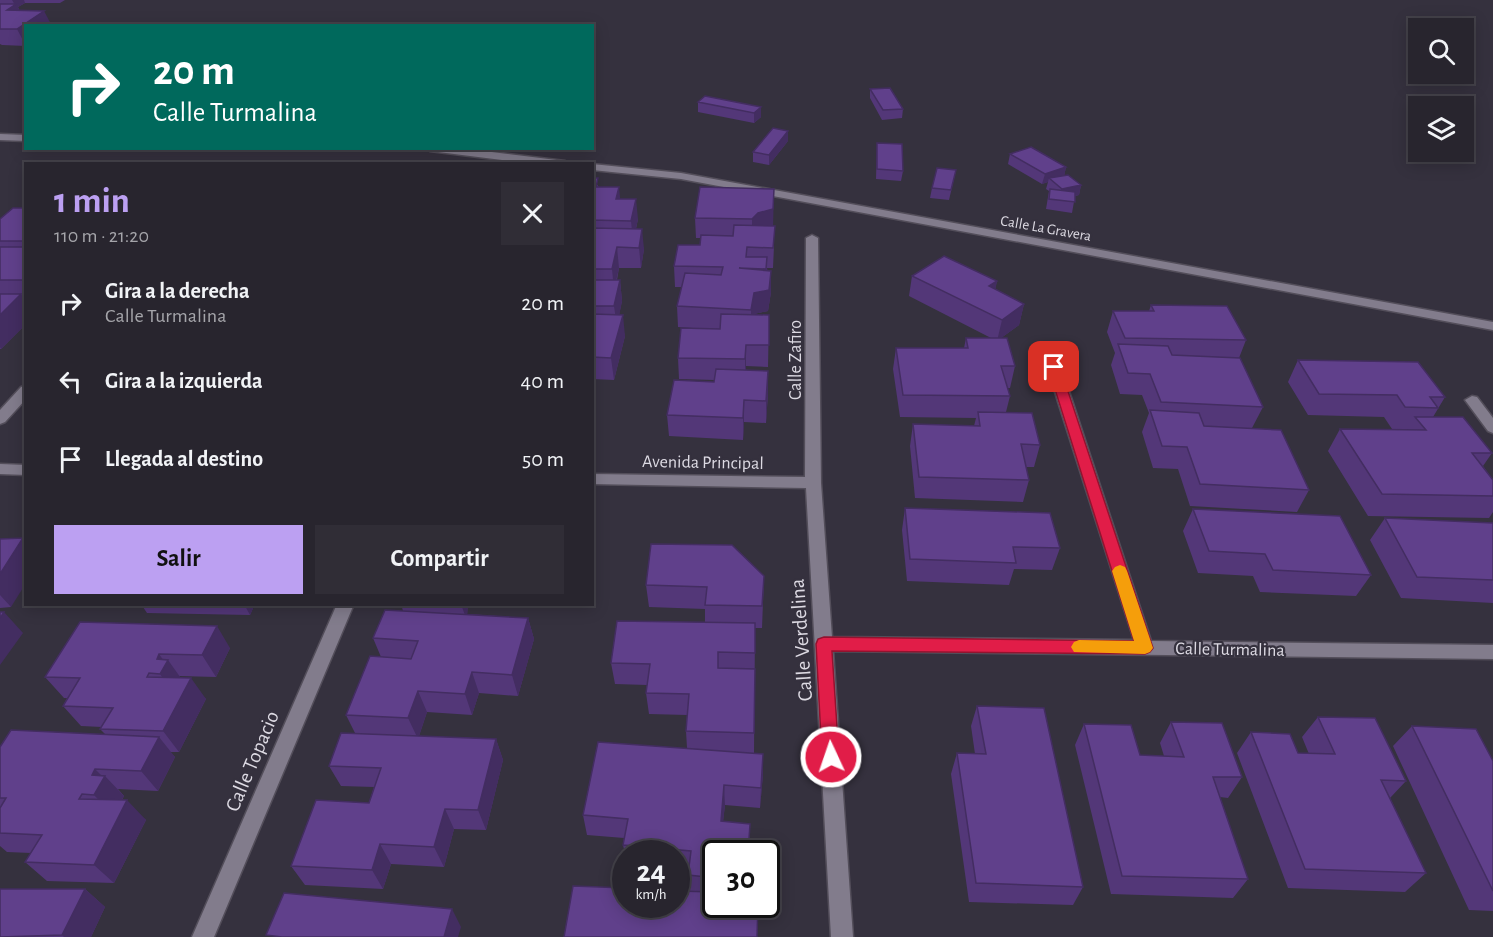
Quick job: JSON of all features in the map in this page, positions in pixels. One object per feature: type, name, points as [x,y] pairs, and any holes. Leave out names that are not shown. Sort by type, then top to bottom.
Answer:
[{"type":"street","points":[[0,137],[24,138]]},
{"type":"street","points":[[447,150],[547,162]]},
{"type":"street","name":"Calle La Gravera","points":[[594,167],[681,177],[1493,326]]},
{"type":"street","name":"Calle Zafiro","points":[[812,238],[813,483]]},
{"type":"street","points":[[1054,367],[1145,648]]},
{"type":"street","points":[[0,419],[24,392]]},
{"type":"street","points":[[1472,400],[1493,428]]},
{"type":"street","points":[[0,469],[24,470]]},
{"type":"street","name":"Avenida Principal","points":[[594,479],[813,483]]},
{"type":"street","name":"Calle Verdelina","points":[[813,483],[842,937]]},
{"type":"street","name":"Calle Topacio","points":[[203,937],[345,606]]},
{"type":"street","name":"Calle Turmalina","points":[[824,644],[1493,652]]},
{"type":"building","points":[[0,4],[16,4],[7,10],[44,11],[17,29],[0,29]]},
{"type":"building","points":[[890,88],[903,109],[883,110],[870,89]]},
{"type":"building","points":[[705,96],[761,107],[754,113],[698,102]]},
{"type":"building","points":[[773,128],[788,131],[769,155],[753,152]]},
{"type":"building","points":[[877,143],[902,144],[903,171],[877,169]]},
{"type":"building","points":[[1031,147],[1066,167],[1045,174],[1010,154]]},
{"type":"building","points":[[937,168],[956,170],[951,190],[932,188]]},
{"type":"building","points":[[1068,175],[1081,185],[1062,189],[1049,178]]},
{"type":"building","points":[[594,178],[598,178],[596,187],[619,187],[616,199],[636,199],[631,221],[594,220]]},
{"type":"building","points":[[700,187],[774,189],[773,209],[758,213],[752,219],[695,218]]},
{"type":"building","points":[[1050,189],[1075,192],[1075,202],[1049,199]]},
{"type":"building","points":[[13,208],[24,208],[24,241],[0,241],[0,219]]},
{"type":"building","points":[[734,225],[775,226],[773,248],[747,247],[746,257],[767,257],[766,269],[739,268],[771,271],[769,290],[754,293],[751,310],[677,306],[685,273],[721,275],[723,267],[674,266],[678,245],[700,245],[701,235],[733,236]]},
{"type":"building","points":[[594,228],[642,229],[639,248],[617,247],[612,269],[594,269]]},
{"type":"building","points":[[0,247],[24,247],[24,280],[0,280]]},
{"type":"building","points":[[944,256],[997,281],[989,286],[1024,304],[1002,320],[912,276]]},
{"type":"building","points":[[594,280],[620,280],[614,306],[594,306]]},
{"type":"building","points":[[0,294],[21,294],[0,315]]},
{"type":"building","points":[[1151,305],[1227,306],[1246,340],[1125,338],[1113,311],[1154,311]]},
{"type":"building","points":[[594,314],[623,315],[611,358],[594,357]]},
{"type":"building","points":[[721,314],[769,315],[769,345],[746,345],[745,359],[678,358],[681,328],[720,329]]},
{"type":"building","points":[[966,338],[1007,338],[1015,366],[1001,366],[1010,396],[903,395],[896,348],[968,348]]},
{"type":"building","points":[[1118,344],[1168,346],[1172,355],[1240,358],[1263,407],[1161,402],[1150,374],[1128,373]]},
{"type":"building","points":[[1298,360],[1418,362],[1445,397],[1430,397],[1438,408],[1405,407],[1397,395],[1319,394]]},
{"type":"building","points":[[716,369],[768,371],[766,401],[744,400],[743,418],[667,415],[674,380],[714,382]]},
{"type":"building","points":[[1150,410],[1199,413],[1204,426],[1281,430],[1309,490],[1200,484],[1187,447],[1162,446]]},
{"type":"building","points":[[978,412],[1032,413],[1040,445],[1021,444],[1029,480],[919,477],[913,424],[980,426]]},
{"type":"building","points":[[1415,417],[1463,417],[1492,453],[1472,453],[1493,480],[1493,496],[1382,494],[1340,429],[1426,430]]},
{"type":"building","points":[[905,508],[1050,513],[1060,548],[1013,547],[1016,563],[910,559]]},
{"type":"building","points":[[1193,509],[1340,516],[1371,575],[1273,570],[1265,554],[1209,551]]},
{"type":"building","points":[[1385,518],[1493,523],[1493,580],[1417,577]]},
{"type":"building","points":[[23,538],[0,574],[0,539]]},
{"type":"building","points":[[651,544],[732,545],[764,576],[762,606],[705,605],[707,587],[646,585]]},
{"type":"building","points":[[385,610],[528,618],[512,675],[472,672],[465,694],[418,691],[408,718],[346,715],[370,656],[411,659],[418,641],[373,638]]},
{"type":"building","points":[[617,621],[755,623],[755,653],[718,652],[718,668],[755,669],[754,733],[686,731],[689,694],[646,693],[650,664],[611,663]]},
{"type":"building","points":[[80,622],[217,626],[202,655],[159,654],[157,659],[168,660],[160,674],[149,673],[147,677],[191,678],[163,731],[100,729],[113,708],[63,706],[80,678],[45,677]]},
{"type":"building","points":[[977,706],[1044,708],[1083,887],[976,883],[957,753],[986,754]]},
{"type":"building","points":[[1318,717],[1375,718],[1406,781],[1381,780],[1426,873],[1305,869],[1251,732],[1290,734],[1298,753],[1335,754]]},
{"type":"building","points":[[1171,722],[1222,723],[1242,777],[1213,777],[1248,879],[1122,876],[1084,724],[1131,725],[1140,755],[1184,757]]},
{"type":"building","points":[[1412,726],[1476,729],[1493,761],[1493,891]]},
{"type":"building","points":[[11,730],[159,737],[141,771],[95,769],[92,775],[105,776],[94,795],[82,794],[79,799],[127,800],[94,865],[25,862],[42,835],[0,833],[0,808],[6,798],[0,798],[0,747]]},
{"type":"building","points":[[341,733],[496,739],[478,810],[445,809],[434,847],[380,844],[372,870],[291,866],[316,800],[369,803],[381,768],[329,766]]},
{"type":"building","points":[[598,742],[763,754],[761,788],[724,785],[721,821],[750,824],[749,840],[702,840],[702,876],[690,875],[690,840],[624,840],[628,819],[583,815]]},
{"type":"building","points":[[573,886],[612,887],[612,918],[690,918],[690,891],[702,892],[702,918],[758,918],[757,937],[564,937]]},
{"type":"building","points":[[0,889],[85,889],[62,935],[0,937]]},
{"type":"building","points":[[284,893],[452,909],[444,937],[282,937],[266,935]]},
{"type":"slow traffic","points":[[1079,647],[1145,648],[1120,571]]},
{"type":"route","points":[[831,757],[824,644],[1145,648],[1054,367]]}]
